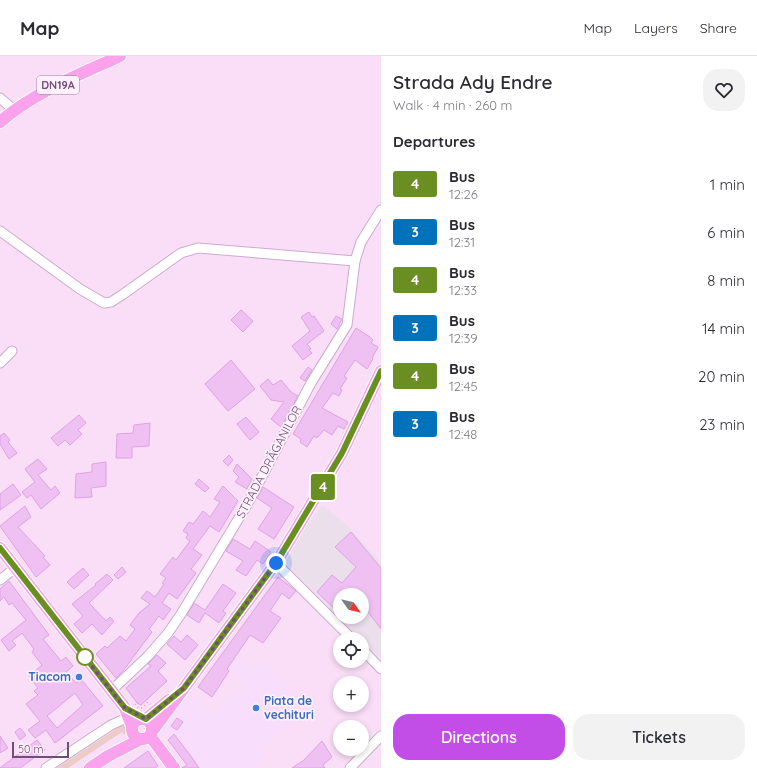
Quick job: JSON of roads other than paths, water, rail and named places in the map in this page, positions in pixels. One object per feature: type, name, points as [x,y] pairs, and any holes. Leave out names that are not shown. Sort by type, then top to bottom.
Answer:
[{"type":"main road","name":"DN19A","points":[[0,122],[14,110],[47,91],[120,56]]},
{"type":"main road","points":[[90,768],[108,756],[148,735],[276,563],[342,453],[381,371]]},
{"type":"main road","points":[[0,548],[111,690],[130,717],[135,736],[148,735]]},
{"type":"main road","points":[[130,717],[136,721],[144,719],[184,688]]},
{"type":"main road","points":[[130,717],[144,719],[151,723],[148,735]]},
{"type":"main road","points":[[108,756],[130,717]]},
{"type":"main road","points":[[148,735],[174,768]]},
{"type":"street","points":[[0,98],[14,110]]},
{"type":"street","name":"STRADA DRĂGANILOR","points":[[111,690],[148,656],[168,633],[248,503],[311,383],[347,325],[355,261],[361,242],[381,210]]},
{"type":"street","points":[[0,231],[80,289],[104,303],[111,302],[122,295],[181,253],[198,248],[355,261]]},
{"type":"street","points":[[0,363],[12,351]]},
{"type":"street","points":[[276,563],[345,632]]},
{"type":"street","points":[[0,580],[15,568]]},
{"type":"street","points":[[369,657],[381,669]]},
{"type":"street","points":[[46,768],[111,725],[130,717]]},
{"type":"street","points":[[350,768],[381,736]]},
{"type":"place","name":"Tiacom","points":[[79,677]]},
{"type":"place","name":"Piata de vechituri","points":[[256,708]]}]
